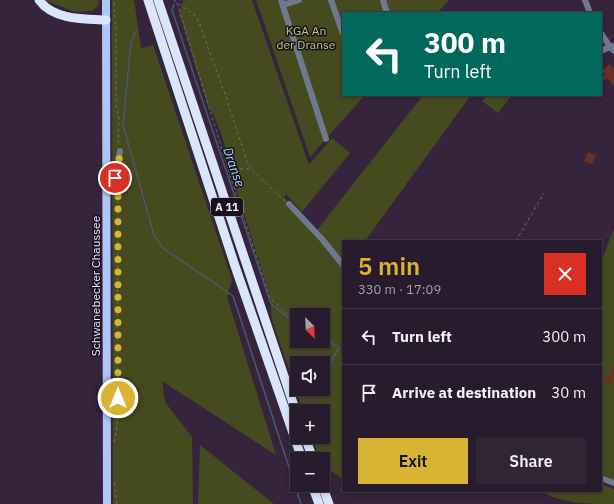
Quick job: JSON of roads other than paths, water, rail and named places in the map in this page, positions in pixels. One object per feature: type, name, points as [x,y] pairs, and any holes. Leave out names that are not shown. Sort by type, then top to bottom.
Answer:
[{"type":"highway","points":[[39,0],[49,10],[61,15],[106,20]]},
{"type":"highway","name":"A 11","points":[[148,0],[235,266],[300,452]]},
{"type":"highway","name":"A 11","points":[[158,0],[294,404]]},
{"type":"highway","points":[[315,492],[319,504]]},
{"type":"highway","points":[[325,492],[329,504]]},
{"type":"main road","name":"Schwanebecker Chaussee","points":[[106,1],[107,504]]},
{"type":"street","points":[[299,0],[282,3],[326,139]]},
{"type":"street","points":[[331,0],[342,31]]},
{"type":"street","points":[[383,0],[387,12]]},
{"type":"street","points":[[585,0],[590,12]]},
{"type":"street","points":[[602,35],[613,48],[602,51]]},
{"type":"street","points":[[106,190],[113,188],[120,153]]},
{"type":"street","points":[[289,204],[322,239],[342,264]]},
{"type":"street","points":[[602,478],[614,483]]},
{"type":"waterway","name":"Dranse","points":[[174,4],[172,10],[271,304],[290,319]]},
{"type":"waterway","points":[[136,31],[131,42],[123,125],[154,235],[163,248],[233,296],[301,504]]},
{"type":"waterway","name":"Dranse","points":[[330,341],[339,348],[330,363]]},
{"type":"park label","name":"KGA An der Dranse","points":[[306,37]]}]
